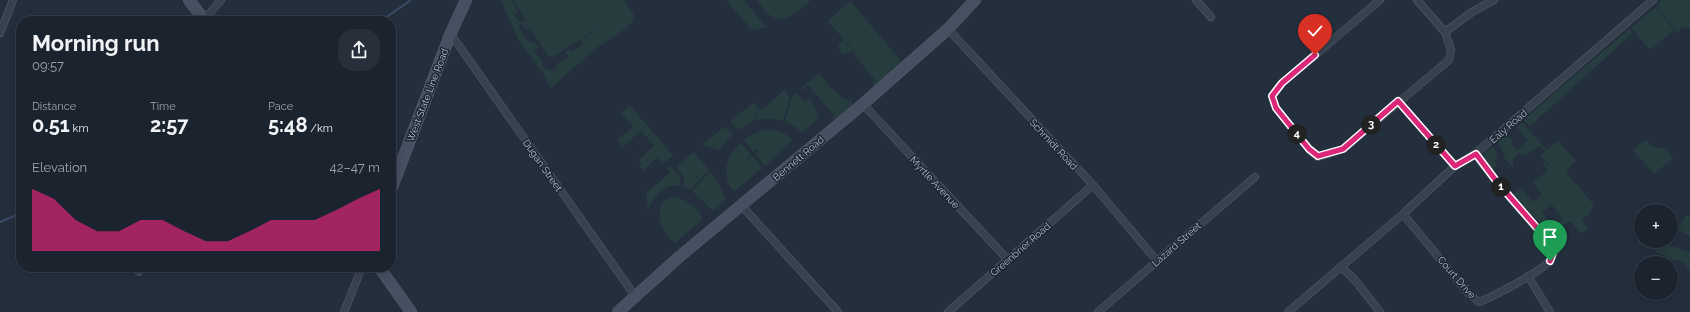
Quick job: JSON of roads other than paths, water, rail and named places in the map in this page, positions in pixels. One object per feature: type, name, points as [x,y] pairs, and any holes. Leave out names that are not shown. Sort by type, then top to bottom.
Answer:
[{"type":"street","points":[[0,33],[13,0]]},
{"type":"street","points":[[190,0],[201,16]]},
{"type":"street","points":[[207,16],[221,0]]},
{"type":"street","name":"West State Line Road","points":[[396,177],[450,35],[466,0]]},
{"type":"street","name":"Bennett Road","points":[[620,311],[635,296],[741,204],[863,104],[948,29],[975,0]]},
{"type":"street","points":[[1196,0],[1211,17]]},
{"type":"street","points":[[1380,0],[1282,83],[1272,96],[1276,108],[1309,149],[1318,156],[1343,149],[1398,101],[1449,60],[1451,50],[1445,32],[1417,0]]},
{"type":"street","points":[[1445,32],[1472,12],[1494,0]]},
{"type":"street","name":"Ealy Road","points":[[1288,312],[1403,214],[1455,166],[1476,154],[1653,0]]},
{"type":"street","name":"Schmidt Road","points":[[948,29],[1093,185],[1157,261]]},
{"type":"street","name":"Dugan Street","points":[[450,35],[635,296]]},
{"type":"street","points":[[1398,101],[1455,166]]},
{"type":"street","name":"Myrtle Avenue","points":[[863,104],[1008,260]]},
{"type":"street","name":"Court Drive","points":[[1403,214],[1469,294],[1479,302],[1490,298],[1528,276],[1550,261],[1553,253],[1551,244],[1497,182],[1476,154]]},
{"type":"street","name":"Lazard Street","points":[[1098,312],[1254,177]]},
{"type":"street","name":"Greenbrier Road","points":[[948,312],[1093,185]]},
{"type":"street","points":[[741,204],[838,312]]},
{"type":"street","points":[[1341,267],[1354,279],[1380,312]]},
{"type":"street","points":[[344,312],[360,272]]},
{"type":"street","points":[[383,272],[411,312]]},
{"type":"street","points":[[1528,276],[1550,312]]},
{"type":"waterway","points":[[388,16],[411,0]]},
{"type":"waterway","points":[[0,222],[16,215]]}]
